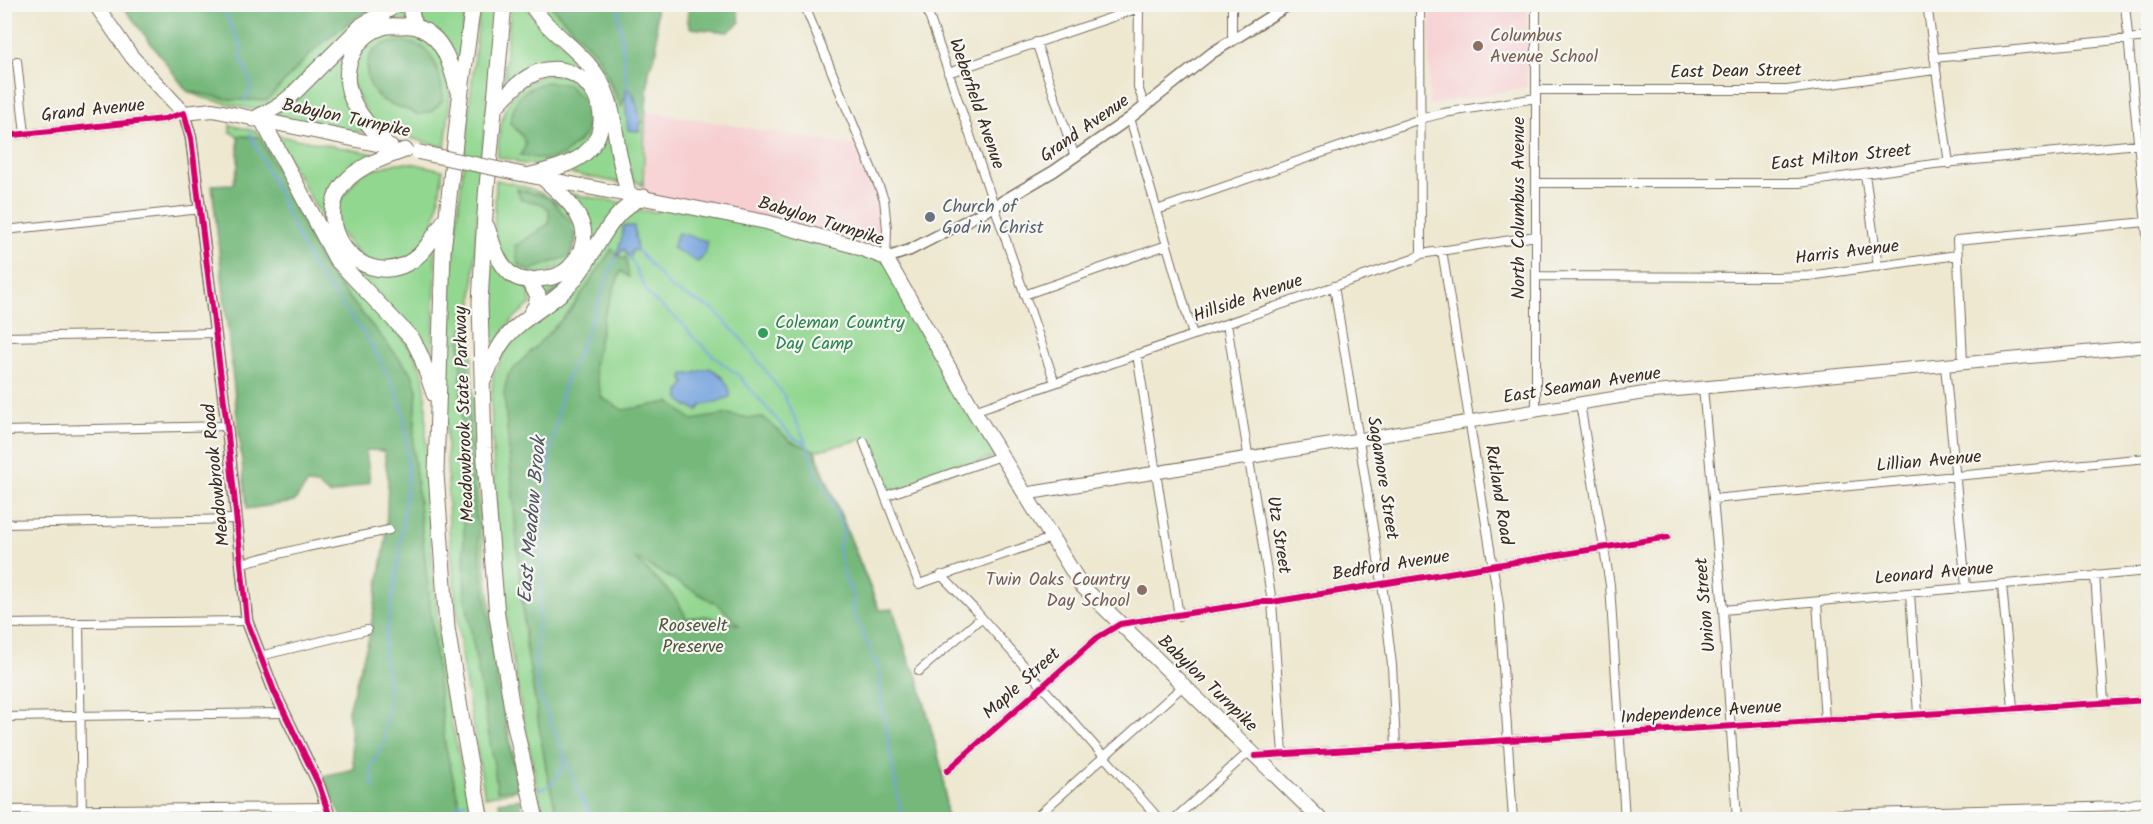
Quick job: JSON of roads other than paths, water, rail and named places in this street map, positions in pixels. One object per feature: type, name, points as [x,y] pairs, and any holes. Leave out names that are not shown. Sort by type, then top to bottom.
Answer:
[{"type":"highway","points":[[398,4],[362,25],[285,101],[258,120],[336,259],[413,340],[437,401]]},
{"type":"highway","points":[[414,4],[411,13],[415,25]]},
{"type":"highway","name":"Meadowbrook State Parkway","points":[[473,4],[446,218],[437,401],[436,473],[447,628],[481,819]]},
{"type":"highway","name":"Meadowbrook State Parkway","points":[[504,4],[480,303],[484,459],[497,616],[514,721],[536,819]]},
{"type":"highway","points":[[531,4],[547,24],[588,64],[605,89],[614,115],[618,149],[628,194]]},
{"type":"highway","points":[[387,146],[361,116],[347,82],[348,65],[354,50],[363,38],[372,32],[384,26],[415,25],[432,35],[443,47],[460,98]]},
{"type":"highway","points":[[495,106],[522,80],[537,72],[548,70],[562,70],[573,74],[594,92],[601,110],[601,125],[594,142],[585,153],[576,159],[530,175]]},
{"type":"highway","points":[[411,151],[364,167],[350,176],[337,195],[332,211],[336,236],[351,256],[366,265],[383,268],[400,266],[421,253],[446,218]]},
{"type":"highway","points":[[485,222],[498,259],[513,276],[528,281],[557,276],[568,269],[581,248],[583,232],[575,211],[530,175]]},
{"type":"highway","points":[[482,383],[504,340],[530,315],[568,287],[581,273],[616,217],[631,204],[644,197]]},
{"type":"highway","points":[[528,281],[538,295],[536,305],[530,315]]},
{"type":"main road","points":[[95,4],[132,57],[184,113]]},
{"type":"main road","name":"Babylon Turnpike","points":[[184,113],[213,110],[766,222],[850,245],[886,258],[974,411],[1081,585],[1321,819]]},
{"type":"main road","name":"East Seaman Avenue","points":[[1024,494],[1644,393],[2148,346]]},
{"type":"street","points":[[804,4],[884,199],[887,229],[886,258]]},
{"type":"street","name":"Weberfield Avenue","points":[[925,4],[1054,383]]},
{"type":"street","points":[[1232,4],[1232,40]]},
{"type":"street","name":"Grand Avenue","points":[[886,258],[910,250],[1026,189],[1130,118],[1232,40],[1290,4]]},
{"type":"street","points":[[1420,4],[1421,254]]},
{"type":"street","name":"North Columbus Avenue","points":[[1536,4],[1536,411]]},
{"type":"street","points":[[1927,4],[1949,164]]},
{"type":"street","points":[[2125,4],[2144,144],[2148,246]]},
{"type":"street","points":[[948,73],[1139,6],[1138,87],[1145,107]]},
{"type":"street","points":[[1934,58],[2148,37]]},
{"type":"street","points":[[1036,42],[1075,157]]},
{"type":"street","points":[[17,61],[25,134]]},
{"type":"street","name":"East Dean Street","points":[[1157,210],[1420,119],[1536,94],[1787,90],[1935,70]]},
{"type":"street","name":"Grand Avenue","points":[[4,136],[164,119],[184,113]]},
{"type":"street","name":"Meadowbrook Road","points":[[184,113],[191,138],[201,209],[247,621],[260,656],[328,807],[331,819]]},
{"type":"street","points":[[1130,118],[1193,335]]},
{"type":"street","name":"East Milton Street","points":[[1536,183],[1788,184],[1949,164],[2144,144]]},
{"type":"street","points":[[1865,174],[1878,267]]},
{"type":"street","points":[[5,230],[201,209]]},
{"type":"street","points":[[1964,362],[1957,240],[2146,222]]},
{"type":"street","name":"Hillside Avenue","points":[[974,411],[1413,259],[1421,254],[1536,236]]},
{"type":"street","points":[[1024,295],[1167,245]]},
{"type":"street","name":"Rutland Road","points":[[1442,250],[1499,605],[1512,819]]},
{"type":"street","name":"Harris Avenue","points":[[1536,276],[1767,278],[1809,276],[1957,255]]},
{"type":"street","name":"Sagamore Street","points":[[1334,286],[1382,583],[1392,665],[1396,747]]},
{"type":"street","name":"Utz Street","points":[[1227,324],[1272,602],[1283,754]]},
{"type":"street","points":[[4,337],[216,333]]},
{"type":"street","points":[[1137,354],[1179,616]]},
{"type":"street","points":[[1945,365],[1966,587]]},
{"type":"street","name":"Union Street","points":[[1703,387],[1723,610],[1737,819]]},
{"type":"street","points":[[1580,403],[1610,585],[1625,819]]},
{"type":"street","points":[[4,431],[227,426]]},
{"type":"street","points":[[864,442],[920,584],[1052,538]]},
{"type":"street","points":[[885,496],[1001,456]]},
{"type":"street","name":"Lillian Avenue","points":[[1713,498],[2148,458]]},
{"type":"street","points":[[4,524],[237,519]]},
{"type":"street","points":[[242,563],[389,530]]},
{"type":"street","name":"Bedford Avenue","points":[[1120,624],[1272,602],[1668,537]]},
{"type":"street","name":"Leonard Avenue","points":[[1723,610],[2148,571]]},
{"type":"street","points":[[941,575],[1160,819]]},
{"type":"street","points":[[2095,575],[2104,702]]},
{"type":"street","points":[[2002,584],[2013,708]]},
{"type":"street","points":[[1910,593],[1918,714]]},
{"type":"street","points":[[1817,602],[1825,720]]},
{"type":"street","points":[[919,671],[981,618]]},
{"type":"street","points":[[4,624],[247,621]]},
{"type":"street","points":[[79,623],[82,819]]},
{"type":"street","name":"Maple Street","points":[[947,771],[1097,638],[1120,624]]},
{"type":"street","points":[[260,656],[367,630]]},
{"type":"street","points":[[1033,819],[1183,686]]},
{"type":"street","name":"Independence Avenue","points":[[1252,753],[1283,754],[2148,699]]},
{"type":"street","points":[[4,717],[285,713]]},
{"type":"street","points":[[1173,819],[1252,753]]},
{"type":"street","points":[[1815,819],[1831,814],[2124,806],[2148,800]]},
{"type":"street","points":[[4,810],[328,807]]},
{"type":"water","points":[[627,87],[638,108],[640,131],[628,130],[625,99]]},
{"type":"water","points":[[623,226],[634,226],[637,251],[632,250],[630,259],[624,249],[615,259],[622,238]]},
{"type":"water","points":[[678,233],[707,241],[705,253],[698,262],[672,248]]},
{"type":"water","points":[[709,368],[724,380],[729,388],[730,397],[702,405],[698,410],[687,406],[679,399],[680,391],[685,383],[682,379],[684,374],[692,374]]},
{"type":"waterway","points":[[222,4],[241,44],[241,58],[251,83],[244,102]]},
{"type":"waterway","name":"East Meadow Brook","points":[[617,4],[628,89]]},
{"type":"waterway","points":[[250,133],[311,265],[368,339],[396,390],[405,419],[408,475],[398,566],[384,656],[389,690],[384,741],[371,768],[374,788]]},
{"type":"waterway","points":[[637,250],[672,289],[714,310],[744,342],[783,394],[807,444]]},
{"type":"waterway","name":"East Meadow Brook","points":[[594,820],[582,800],[537,688],[536,648],[548,517],[550,454],[563,387],[616,256]]},
{"type":"waterway","points":[[630,257],[649,296],[684,325],[692,336],[717,359],[738,375],[792,437],[807,444],[816,473],[825,485],[844,532],[838,547],[845,578],[855,600],[851,606],[880,673],[881,699],[902,820]]},
{"type":"waterway","points":[[540,789],[554,782],[565,759]]},
{"type":"waterway","points":[[455,820],[454,810],[459,804],[466,803]]},
{"type":"place","name":"Columbus Avenue School","points":[[1478,46]]},
{"type":"place","name":"Church of God in Christ","points":[[930,217]]},
{"type":"place","name":"Coleman Country Day Camp","points":[[763,333]]},
{"type":"place","name":"Twin Oaks Country Day School","points":[[1142,590]]},
{"type":"park label","name":"Roosevelt Preserve","points":[[693,636]]}]
